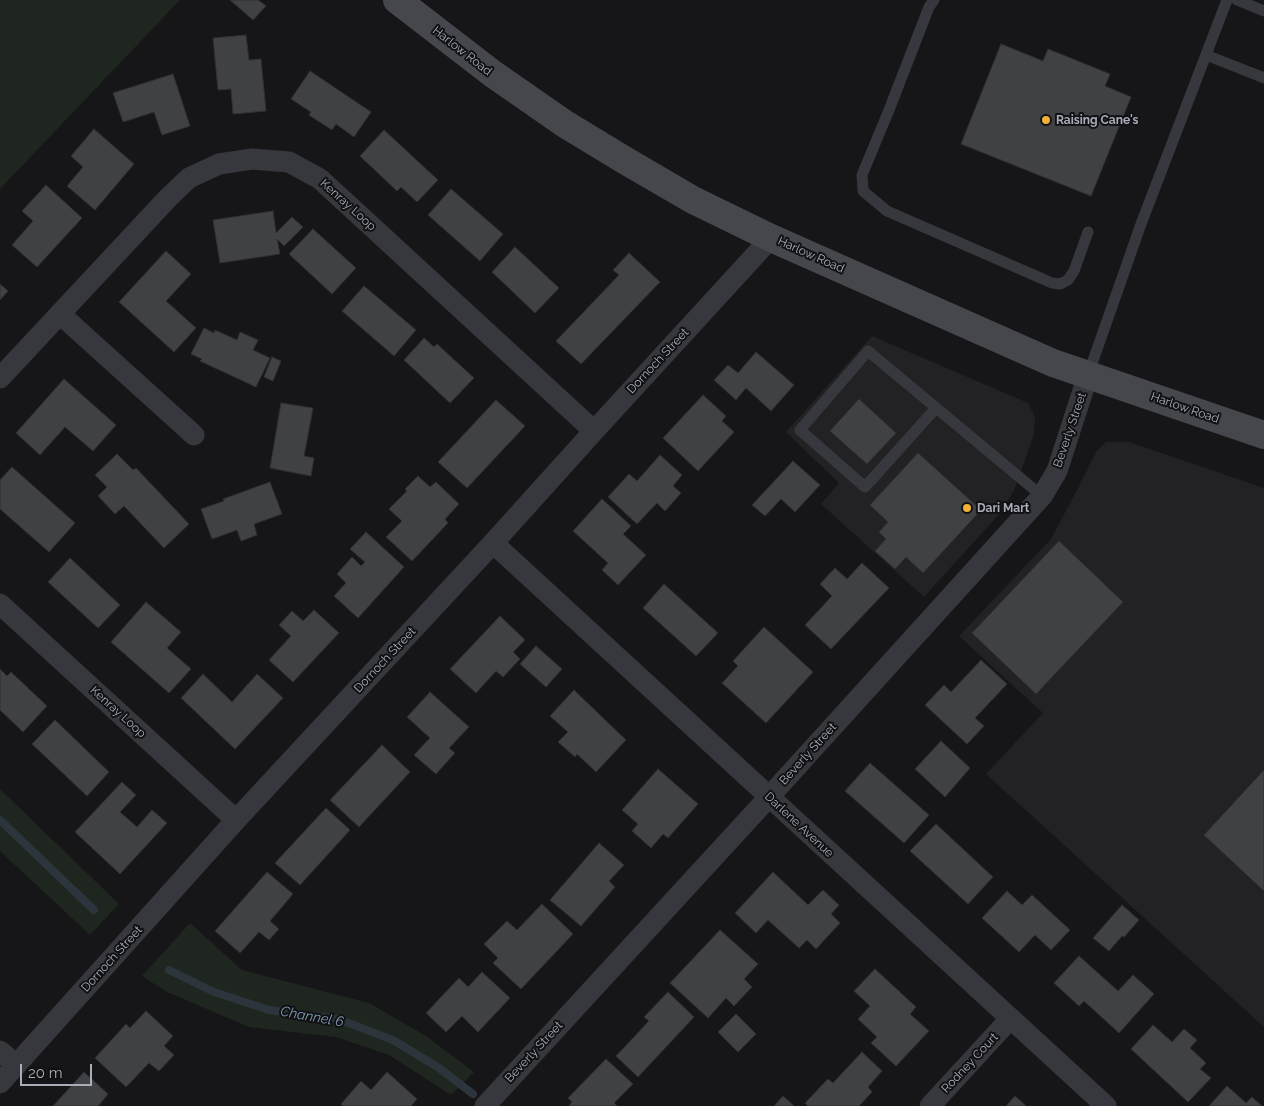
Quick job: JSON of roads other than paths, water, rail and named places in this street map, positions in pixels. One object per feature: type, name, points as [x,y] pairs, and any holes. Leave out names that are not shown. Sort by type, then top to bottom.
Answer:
[{"type":"main road","name":"Harlow Road","points":[[397,0],[493,74],[565,124],[693,200],[771,238],[1053,363],[1264,435]]},
{"type":"street","name":"Kenray Loop","points":[[0,378],[168,198],[189,178],[219,164],[252,159],[289,162],[320,179],[594,431]]},
{"type":"street","name":"Dornoch Street","points":[[0,1083],[236,820],[493,544],[771,238]]},
{"type":"street","points":[[60,314],[194,435]]},
{"type":"street","name":"Beverly Street","points":[[485,1106],[1042,496],[1057,471],[1088,375]]},
{"type":"street","name":"Darlene Avenue","points":[[493,544],[1106,1106]]},
{"type":"street","name":"Kenray Loop","points":[[0,604],[236,820]]},
{"type":"street","name":"Rodney Court","points":[[930,1106],[1010,1019]]},
{"type":"street","points":[[0,1051],[16,1066]]},
{"type":"lane","points":[[934,0],[929,7],[862,175],[863,191],[887,211],[1060,284],[1068,280],[1074,271],[1088,232]]},
{"type":"lane","points":[[1088,375],[1141,224],[1228,0]]},
{"type":"lane","points":[[1237,0],[1264,10]]},
{"type":"lane","points":[[1206,55],[1264,78]]},
{"type":"lane","points":[[936,408],[865,488],[800,430],[868,351],[1042,496]]},
{"type":"waterway","name":"Channel 6","points":[[0,820],[94,910]]},
{"type":"waterway","name":"Channel 6","points":[[169,970],[214,992],[269,1010],[338,1019],[393,1040],[439,1068],[473,1094]]},
{"type":"place","name":"Raising Cane's","points":[[1046,120]]},
{"type":"place","name":"Dari Mart","points":[[967,508]]}]
